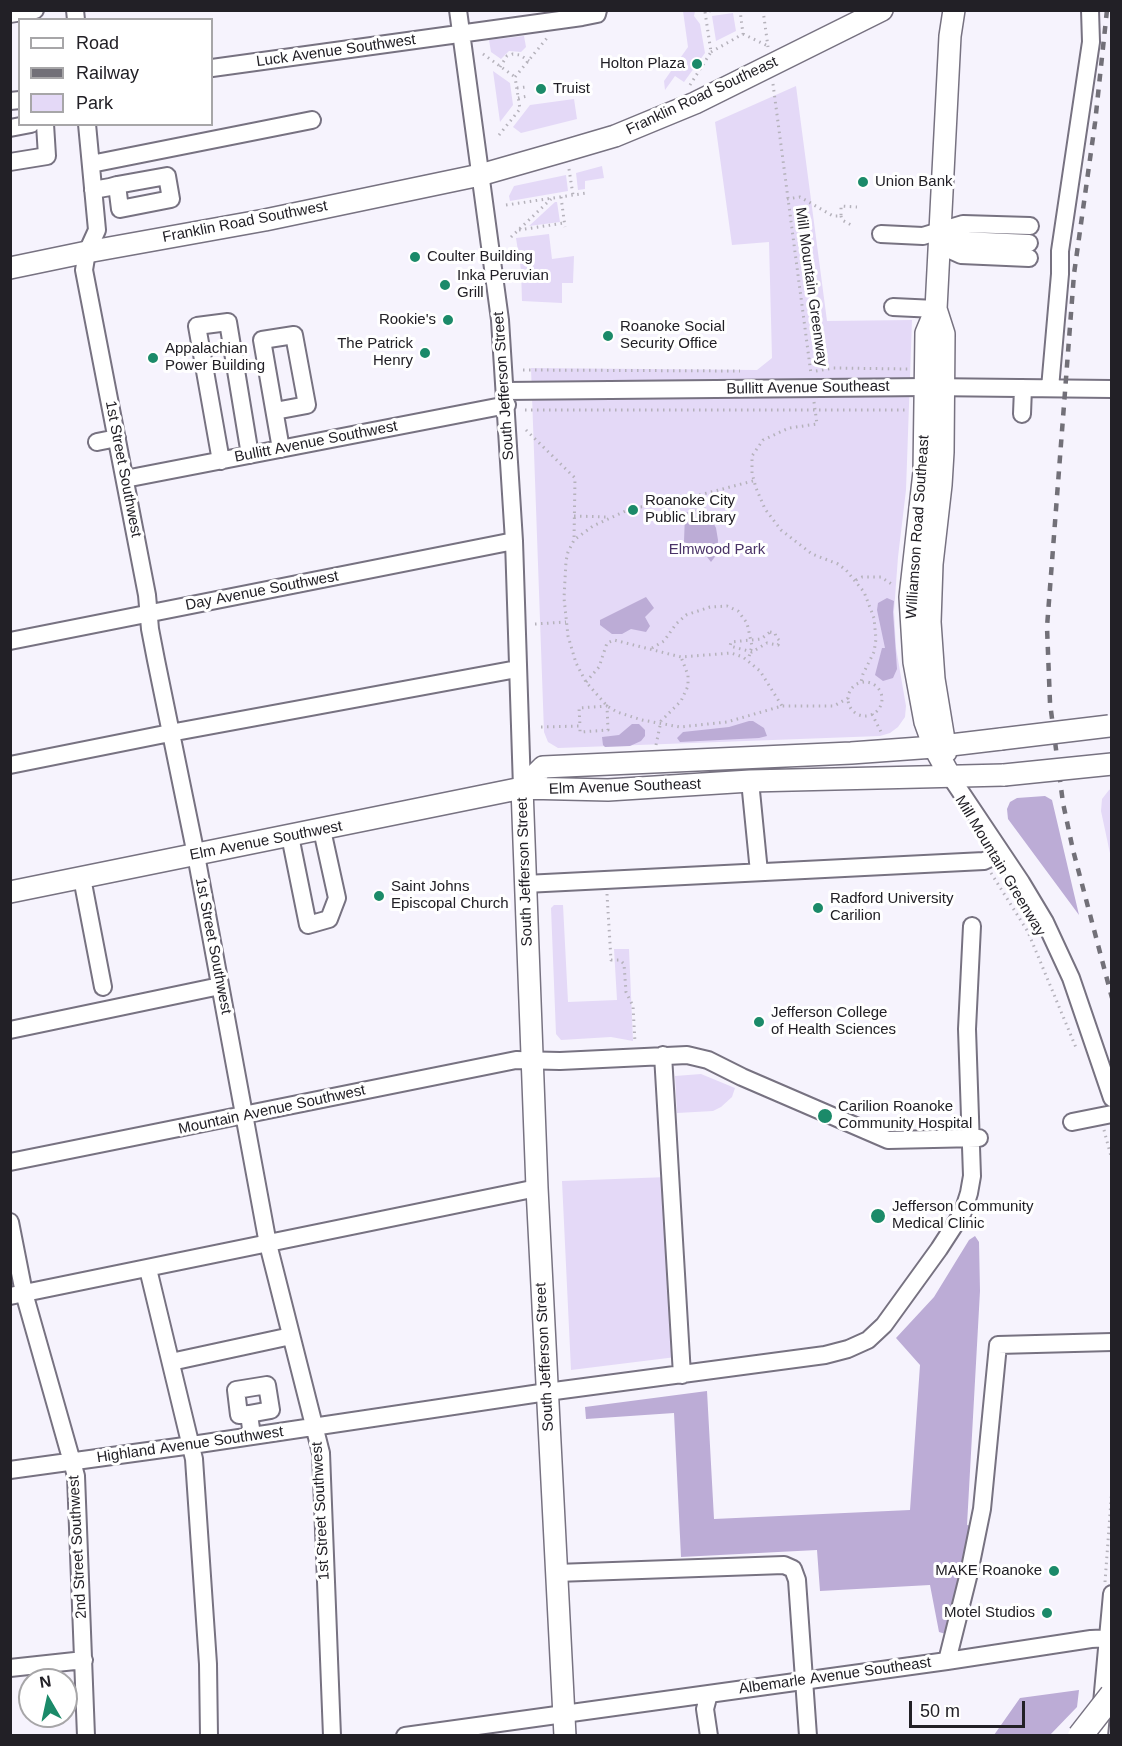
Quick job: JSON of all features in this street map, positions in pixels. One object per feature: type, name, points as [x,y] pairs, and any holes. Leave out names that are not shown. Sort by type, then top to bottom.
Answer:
[{"type":"highway","points":[[1080,1736],[1112,1695]]},
{"type":"main road","name":"Franklin Road Southeast","points":[[480,175],[635,128],[695,103],[769,56],[882,10]]},
{"type":"main road","name":"Williamson Road Southeast","points":[[950,776],[939,746],[925,722],[918,688],[910,622],[912,578],[934,387],[926,333],[936,309],[950,36],[954,10]]},
{"type":"main road","name":"Franklin Road Southwest","points":[[10,268],[265,220],[480,175]]},
{"type":"main road","name":"Elm Avenue Southeast","points":[[522,788],[543,766],[851,753],[939,746],[1110,726]]},
{"type":"main road","name":"Elm Avenue Southeast","points":[[522,788],[608,790],[750,781],[1004,775],[1112,764]]},
{"type":"main road","name":"Elm Avenue Southwest","points":[[10,892],[522,788]]},
{"type":"main road","name":"South Jefferson Street","points":[[522,788],[537,1188],[565,1736]]},
{"type":"street","points":[[10,14],[34,10]]},
{"type":"street","name":"South Jefferson Street","points":[[458,10],[500,320],[514,541],[522,788]]},
{"type":"street","name":"Luck Avenue Southwest","points":[[213,68],[563,20],[597,14],[598,10]]},
{"type":"street","points":[[1050,388],[1060,274],[1059,251],[1090,42],[1090,10]]},
{"type":"street","points":[[91,164],[312,120]]},
{"type":"street","points":[[10,128],[34,126]]},
{"type":"street","points":[[10,162],[47,156],[46,126]]},
{"type":"street","name":"1st Street Southwest","points":[[87,126],[98,230],[87,252],[84,270],[268,1244],[321,1453],[332,1736]]},
{"type":"street","points":[[93,190],[117,185]]},
{"type":"street","points":[[881,234],[1029,242]]},
{"type":"street","points":[[893,307],[936,309]]},
{"type":"street","points":[[221,460],[197,326],[228,322],[250,455]]},
{"type":"street","points":[[275,411],[307,405],[294,335],[262,340],[281,449]]},
{"type":"street","name":"Bullitt Avenue Southeast","points":[[506,398],[812,380],[934,387],[1112,389]]},
{"type":"street","points":[[1022,414],[1023,388]]},
{"type":"street","name":"Bullitt Avenue Southwest","points":[[125,479],[281,449],[506,398]]},
{"type":"street","points":[[97,442],[117,438]]},
{"type":"street","name":"Day Avenue Southwest","points":[[10,641],[514,541]]},
{"type":"street","points":[[10,765],[518,669]]},
{"type":"street","name":"Williamson Road Southeast","points":[[950,776],[1035,904],[1071,978],[1112,1098]]},
{"type":"street","points":[[750,781],[759,872]]},
{"type":"street","points":[[290,836],[308,925],[329,919],[337,898],[322,830]]},
{"type":"street","points":[[525,884],[984,861],[1001,852]]},
{"type":"street","points":[[82,878],[103,987]]},
{"type":"street","name":"Highland Avenue Southwest","points":[[10,1470],[547,1392],[825,1355],[848,1349],[868,1340],[884,1325],[963,1212],[972,1176],[975,1138],[967,1029],[972,926]]},
{"type":"street","points":[[10,1030],[220,986]]},
{"type":"street","name":"Mountain Avenue Southwest","points":[[10,1162],[516,1060],[560,1061],[687,1054],[708,1060],[888,1140],[975,1138]]},
{"type":"street","points":[[663,1055],[682,1374]]},
{"type":"street","points":[[1072,1122],[1106,1116]]},
{"type":"street","points":[[17,1294],[537,1188]]},
{"type":"street","name":"2nd Street Southwest","points":[[10,1222],[17,1294],[76,1476],[86,1736]]},
{"type":"street","points":[[148,1269],[192,1445],[198,1490],[210,1736]]},
{"type":"street","points":[[171,1362],[291,1336]]},
{"type":"street","points":[[947,1661],[982,1509],[998,1345],[1112,1342]]},
{"type":"street","points":[[249,1414],[252,1436]]},
{"type":"street","points":[[556,1573],[784,1565],[793,1569],[797,1580],[808,1736]]},
{"type":"street","points":[[1099,1736],[1109,1638],[1108,1591]]},
{"type":"street","name":"Albemarle Avenue Southeast","points":[[405,1736],[1109,1638]]},
{"type":"street","points":[[10,1668],[84,1660]]},
{"type":"street","points":[[709,1694],[705,1709],[709,1736]]},
{"type":"path","points":[[711,52],[705,12],[713,10]]},
{"type":"path","points":[[740,10],[743,34],[769,56]]},
{"type":"path","name":"Mill Mountain Greenway","points":[[763,10],[815,410]]},
{"type":"path","points":[[515,77],[563,20]]},
{"type":"path","points":[[690,86],[711,52],[743,34]]},
{"type":"path","points":[[483,54],[515,77],[520,109],[499,135]]},
{"type":"path","points":[[500,66],[507,56],[513,54],[520,54],[529,61]]},
{"type":"path","points":[[517,88],[526,87]]},
{"type":"path","points":[[518,98],[528,96]]},
{"type":"path","points":[[569,169],[573,195]]},
{"type":"path","points":[[506,206],[587,193]]},
{"type":"path","points":[[518,231],[565,225],[561,197]]},
{"type":"path","points":[[787,199],[800,197],[833,216],[841,216]]},
{"type":"path","points":[[511,237],[553,198]]},
{"type":"path","points":[[853,226],[842,220],[841,206],[857,207]]},
{"type":"path","points":[[812,380],[833,369],[914,369]]},
{"type":"path","points":[[523,370],[751,371]]},
{"type":"path","points":[[525,410],[913,410]]},
{"type":"path","points":[[815,410],[817,424],[789,428],[770,436],[759,444],[752,456],[753,481],[765,509],[789,538],[812,554],[838,564],[856,580],[872,610],[876,632],[874,652],[861,682],[852,688],[848,698],[849,704],[856,712],[861,715],[872,714],[882,702],[880,691],[872,684],[861,682]]},
{"type":"path","points":[[526,430],[575,478],[574,540],[566,561],[564,598],[566,622],[572,650],[586,682],[607,706],[628,716],[680,727],[727,722],[782,706],[826,707],[840,704],[848,698]]},
{"type":"path","points":[[574,540],[593,526],[632,508],[665,504],[753,481]]},
{"type":"path","points":[[574,516],[611,517]]},
{"type":"path","points":[[856,580],[876,576],[885,579]]},
{"type":"path","points":[[650,649],[664,641],[680,619],[697,611],[717,606],[731,607],[741,614],[747,623],[752,640],[752,652],[748,660]]},
{"type":"path","points":[[535,624],[566,622]]},
{"type":"path","points":[[772,631],[775,633],[780,642],[777,646],[767,643],[752,652],[732,648],[731,642],[761,639],[772,631]]},
{"type":"path","points":[[586,682],[599,667],[605,646],[610,641],[619,640],[681,657],[732,653],[748,660],[760,671],[782,706]]},
{"type":"path","points":[[654,750],[663,718],[681,701],[688,686],[688,675],[681,657]]},
{"type":"path","points":[[607,706],[608,730],[580,732],[579,708],[607,706]]},
{"type":"path","points":[[872,714],[885,740]]},
{"type":"path","points":[[541,727],[580,726]]},
{"type":"path","name":"Mill Mountain Greenway","points":[[984,861],[1028,932],[1080,1058]]},
{"type":"path","points":[[607,894],[610,960],[620,960],[624,964],[626,992],[633,1006],[635,1046]]},
{"type":"path","points":[[1106,1116],[1112,1160]]},
{"type":"path","points":[[1108,1591],[1112,1486]]},
{"type":"green space","points":[[683,11],[695,11],[694,16],[700,24],[705,53],[684,82],[675,76],[665,90],[664,81],[688,47]]},
{"type":"green space","points":[[733,13],[736,31],[716,41],[712,16]]},
{"type":"green space","points":[[524,36],[526,47],[521,52],[509,51],[501,59],[491,52],[489,40]]},
{"type":"green space","points":[[493,71],[510,83],[513,105],[500,122]]},
{"type":"green space","name":"Elmwood Park","points":[[796,86],[827,321],[912,320],[906,490],[894,611],[896,648],[906,706],[905,717],[898,727],[880,736],[558,748],[548,742],[544,732],[531,368],[757,370],[772,358],[769,242],[732,245],[715,122]]},
{"type":"green space","points":[[574,99],[577,119],[521,133],[513,127],[530,105]]},
{"type":"green space","points":[[602,166],[604,178],[585,181],[585,189],[578,190],[576,173]]},
{"type":"green space","points":[[566,175],[568,191],[510,201],[509,196],[514,186]]},
{"type":"green space","points":[[557,202],[560,222],[529,226]]},
{"type":"green space","points":[[549,234],[552,259],[574,256],[573,283],[562,283],[562,303],[522,301],[521,270],[516,238]]},
{"type":"green space","points":[[705,507],[716,528],[718,540],[717,554],[711,562],[700,548],[684,542],[685,513]]},
{"type":"green space","points":[[646,597],[654,608],[645,617],[650,626],[646,632],[631,629],[622,634],[612,634],[600,625],[600,620]]},
{"type":"green space","points":[[887,598],[894,601],[897,669],[893,678],[883,681],[875,675],[882,648],[885,648],[877,610],[878,603]]},
{"type":"green space","points":[[749,721],[764,728],[767,736],[680,742],[677,738],[683,732],[729,727]]},
{"type":"green space","points":[[632,724],[639,724],[645,730],[645,736],[641,741],[630,746],[605,747],[603,745],[602,737],[619,735]]},
{"type":"green space","points":[[1111,789],[1111,858],[1101,811],[1102,799]]},
{"type":"green space","points":[[1045,796],[1052,800],[1079,915],[1008,819],[1007,809],[1010,802],[1017,798]]},
{"type":"green space","points":[[554,905],[563,905],[568,1002],[617,1000],[614,949],[629,949],[633,1041],[611,1037],[561,1040],[556,1034],[551,908]]},
{"type":"green space","points":[[701,1074],[735,1088],[732,1097],[713,1111],[677,1113],[675,1076]]},
{"type":"green space","points":[[668,1177],[676,1357],[571,1370],[562,1181]]},
{"type":"green space","points":[[975,1236],[979,1242],[980,1291],[967,1525],[972,1526],[949,1635],[939,1632],[930,1585],[820,1591],[817,1550],[681,1557],[674,1413],[586,1419],[585,1407],[707,1391],[714,1519],[910,1510],[920,1365],[896,1338],[934,1297],[969,1240]]},
{"type":"green space","points":[[1079,1690],[1077,1707],[1050,1735],[994,1735],[1020,1698]]},
{"type":"railway","points":[[1107,10],[1095,123],[1074,274],[1047,627],[1050,703],[1063,803],[1112,998]]},
{"type":"place","name":"Holton Plaza","points":[[697,64]]},
{"type":"place","name":"Truist","points":[[541,89]]},
{"type":"place","name":"Union Bank","points":[[863,182]]},
{"type":"place","name":"Coulter Building","points":[[415,257]]},
{"type":"place","name":"Inka Peruvian Grill","points":[[445,285]]},
{"type":"place","name":"Rookie's","points":[[448,320]]},
{"type":"place","name":"Roanoke Social Security Office","points":[[608,336]]},
{"type":"place","name":"The Patrick Henry","points":[[425,353]]},
{"type":"place","name":"Appalachian Power Building","points":[[153,358]]},
{"type":"place","name":"Roanoke City Public Library","points":[[633,510]]},
{"type":"place","name":"Saint Johns Episcopal Church","points":[[379,896]]},
{"type":"place","name":"Radford University Carilion","points":[[818,908]]},
{"type":"place","name":"Jefferson College of Health Sciences","points":[[759,1022]]},
{"type":"place","name":"Carilion Roanoke Community Hospital","points":[[825,1116]]},
{"type":"place","name":"Jefferson Community Medical Clinic","points":[[878,1216]]},
{"type":"place","name":"MAKE Roanoke","points":[[1054,1571]]},
{"type":"place","name":"Motel Studios","points":[[1047,1613]]}]
